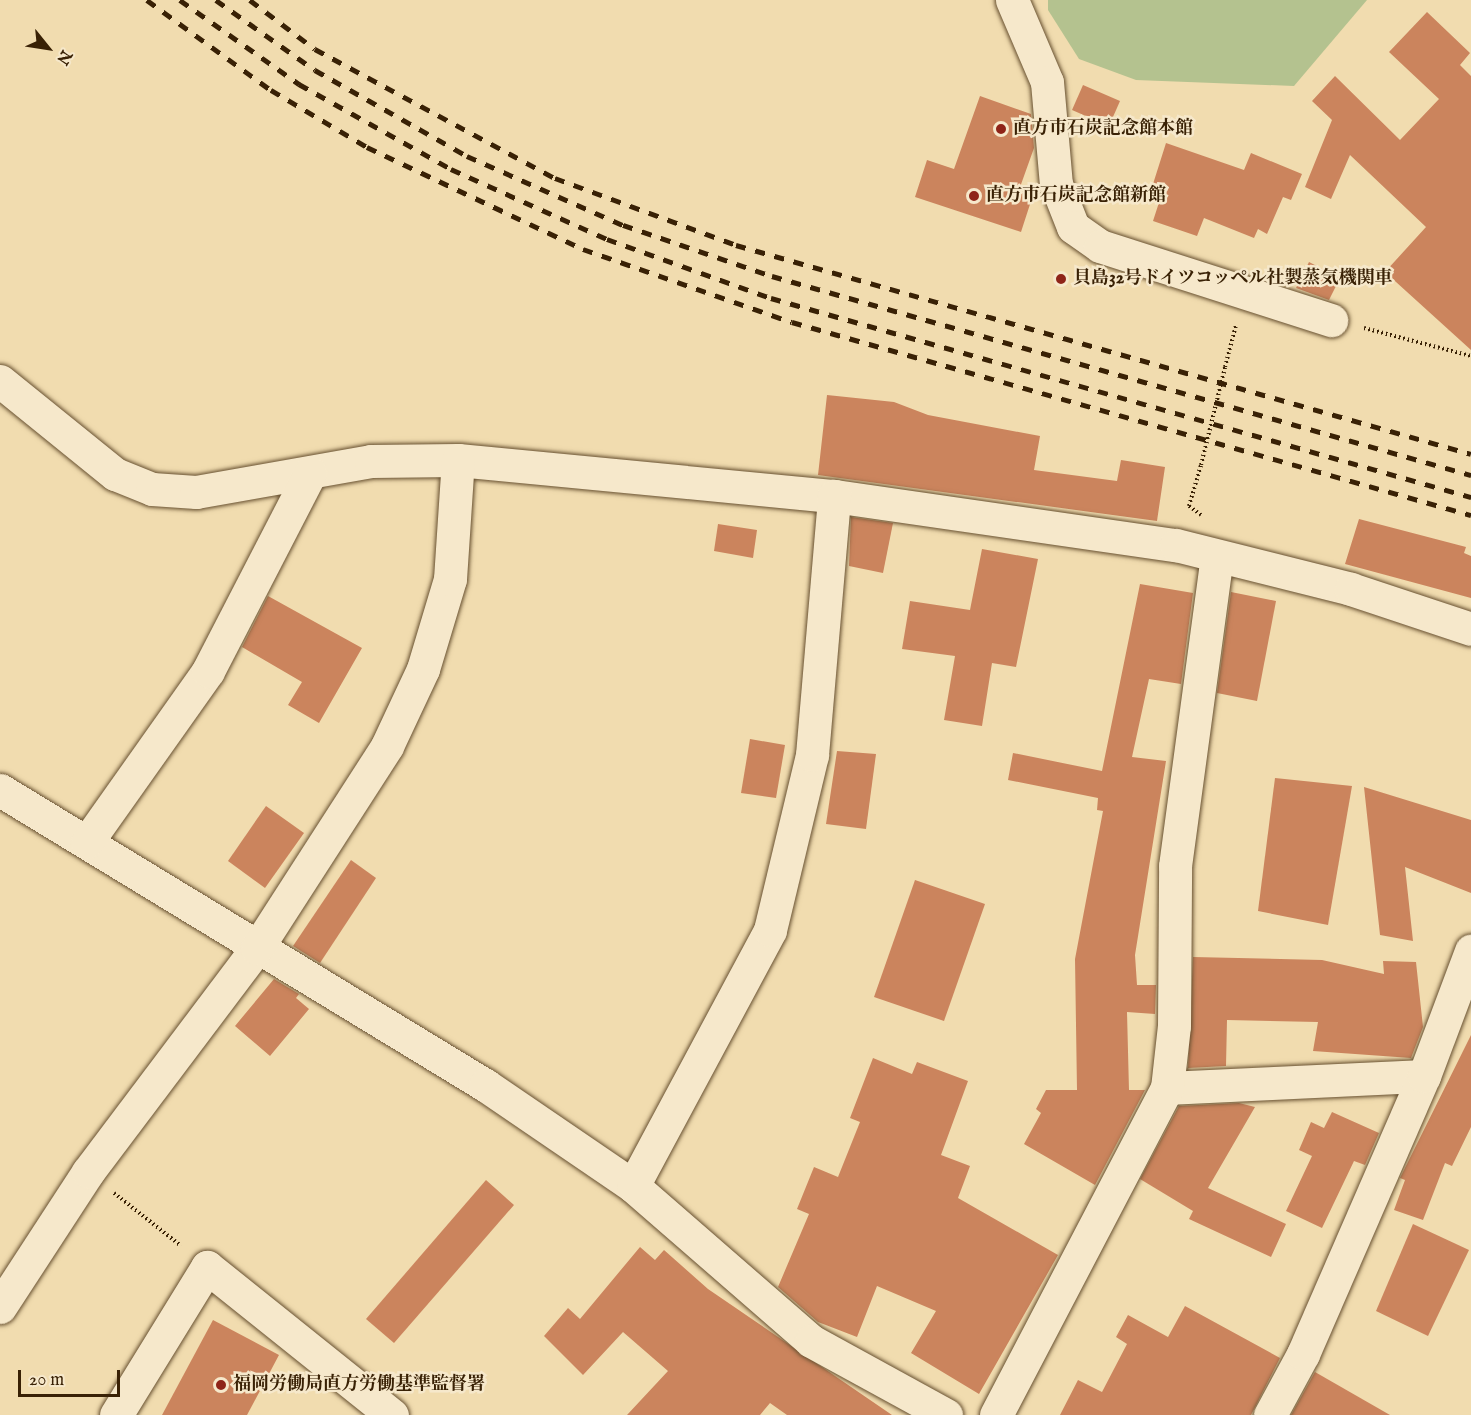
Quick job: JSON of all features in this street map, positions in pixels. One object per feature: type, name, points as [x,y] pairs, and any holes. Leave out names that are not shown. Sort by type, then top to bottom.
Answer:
[{"type":"street","points":[[1012,0],[1047,82],[1056,184],[1073,227],[1100,246],[1331,320]]},
{"type":"street","points":[[0,381],[83,451],[115,474],[152,489],[196,492],[370,461],[458,460],[834,496],[1176,545],[1351,589],[1471,629]]},
{"type":"street","points":[[0,1307],[88,1172],[257,948],[387,746],[423,669],[450,579],[458,460]]},
{"type":"street","points":[[87,842],[208,671],[310,473]]},
{"type":"street","points":[[633,1186],[770,930],[812,755],[834,496]]},
{"type":"street","points":[[996,1415],[1167,1088],[1174,1026],[1175,866],[1217,557]]},
{"type":"street","points":[[0,790],[485,1085],[633,1186],[811,1341],[946,1415]]},
{"type":"street","points":[[1270,1415],[1303,1354],[1424,1076],[1471,951]]},
{"type":"street","points":[[1167,1088],[1424,1076]]},
{"type":"street","points":[[116,1415],[207,1267],[392,1415]]},
{"type":"path","points":[[1217,557],[1223,531],[1189,506],[1202,465],[1244,293]]},
{"type":"path","points":[[1331,320],[1471,356]]},
{"type":"path","points":[[88,1172],[207,1267]]},
{"type":"green space","points":[[1048,0],[1367,0],[1294,86],[1136,80],[1079,59],[1048,10]]},
{"type":"building","points":[[1427,12],[1470,53],[1460,65],[1471,76],[1471,350],[1385,272],[1426,227],[1350,155],[1331,199],[1305,187],[1332,120],[1312,101],[1335,76],[1400,140],[1439,99],[1389,52]]},
{"type":"building","points":[[1083,85],[1120,101],[1109,126],[1072,110]]},
{"type":"building","points":[[980,96],[1031,114],[1034,148],[1019,190],[1033,195],[1021,232],[915,197],[927,160],[954,169]]},
{"type":"building","points":[[1166,143],[1244,170],[1251,153],[1302,174],[1291,200],[1283,197],[1267,234],[1258,229],[1254,238],[1204,218],[1197,236],[1153,221],[1164,187],[1153,184]]},
{"type":"building","points":[[1309,262],[1340,278],[1329,300],[1296,288]]},
{"type":"building","points":[[827,395],[894,402],[928,415],[1040,436],[1034,470],[1117,481],[1121,460],[1165,467],[1157,521],[818,475]]},
{"type":"building","points":[[851,517],[893,523],[883,573],[849,566]]},
{"type":"building","points":[[1359,519],[1466,547],[1464,553],[1471,556],[1471,598],[1345,564]]},
{"type":"building","points":[[718,524],[757,530],[753,558],[714,551]]},
{"type":"building","points":[[982,549],[1038,559],[1016,667],[992,663],[982,726],[944,720],[955,656],[902,649],[910,601],[970,610]]},
{"type":"building","points":[[1140,584],[1193,593],[1181,684],[1149,679],[1132,757],[1166,761],[1135,955],[1137,985],[1156,985],[1155,1014],[1127,1012],[1129,1090],[1145,1090],[1095,1185],[1024,1144],[1041,1113],[1036,1109],[1046,1090],[1077,1090],[1075,959],[1103,811],[1097,810],[1098,798],[1008,780],[1013,753],[1102,771]]},
{"type":"building","points":[[1231,592],[1276,601],[1257,701],[1217,693]]},
{"type":"building","points":[[268,596],[362,648],[319,723],[288,705],[302,682],[242,647]]},
{"type":"building","points":[[750,739],[785,745],[776,798],[741,793]]},
{"type":"building","points":[[837,751],[876,754],[866,829],[826,824]]},
{"type":"building","points":[[1275,778],[1352,786],[1328,925],[1258,911]]},
{"type":"building","points":[[1364,787],[1471,820],[1471,893],[1405,867],[1413,941],[1380,935]]},
{"type":"building","points":[[266,806],[304,833],[265,888],[228,861]]},
{"type":"building","points":[[351,860],[376,878],[320,963],[293,946]]},
{"type":"building","points":[[915,880],[985,904],[944,1021],[874,997]]},
{"type":"building","points":[[1193,957],[1322,960],[1384,974],[1383,961],[1416,962],[1423,1027],[1411,1058],[1313,1051],[1318,1022],[1227,1020],[1226,1066],[1188,1068]]},
{"type":"building","points":[[274,979],[299,994],[296,998],[309,1009],[270,1056],[235,1026]]},
{"type":"building","points":[[1471,1035],[1471,1127],[1452,1166],[1445,1163],[1423,1220],[1394,1210],[1405,1180],[1400,1178]]},
{"type":"building","points":[[873,1058],[912,1074],[917,1062],[968,1081],[941,1155],[970,1166],[958,1198],[1058,1255],[979,1394],[911,1353],[936,1311],[877,1286],[857,1337],[818,1322],[778,1287],[809,1214],[797,1209],[814,1167],[838,1177],[860,1122],[850,1118]]},
{"type":"building","points":[[1239,1103],[1255,1107],[1208,1188],[1286,1224],[1271,1257],[1189,1219],[1193,1211],[1140,1179],[1179,1106]]},
{"type":"building","points":[[1332,1112],[1379,1133],[1365,1165],[1354,1161],[1322,1228],[1286,1211],[1312,1156],[1299,1150],[1311,1122],[1324,1128]]},
{"type":"building","points":[[486,1180],[514,1205],[394,1343],[366,1319]]},
{"type":"building","points":[[1413,1224],[1469,1250],[1428,1336],[1376,1311]]},
{"type":"building","points":[[640,1247],[655,1260],[664,1250],[708,1289],[892,1415],[787,1415],[770,1403],[760,1415],[627,1415],[668,1371],[623,1332],[583,1375],[544,1336],[568,1308],[580,1319]]},
{"type":"building","points":[[1185,1306],[1280,1358],[1251,1415],[1060,1415],[1078,1380],[1102,1392],[1127,1344],[1116,1337],[1128,1315],[1168,1337]]},
{"type":"building","name":"福岡労働局直方労働基準監督署","points":[[213,1320],[279,1355],[247,1415],[162,1415]]},
{"type":"building","points":[[1315,1372],[1390,1415],[1291,1415]]},
{"type":"railway","points":[[147,0],[271,90],[367,147],[583,249],[792,322],[1471,515]]},
{"type":"railway","points":[[180,0],[299,84],[451,169],[607,239],[771,298],[1471,497]]},
{"type":"railway","points":[[216,0],[315,70],[467,156],[623,225],[772,276],[1471,475]]},
{"type":"railway","points":[[250,0],[315,49],[555,178],[736,245],[1471,454]]},
{"type":"place","name":"直方市石炭記念館本館","points":[[1001,129]]},
{"type":"place","name":"直方市石炭記念館新館","points":[[974,196]]},
{"type":"place","name":"貝島32号ドイツコッペル社製蒸気機関車","points":[[1061,279]]},
{"type":"place","name":"福岡労働局直方労働基準監督署","points":[[221,1385]]}]
